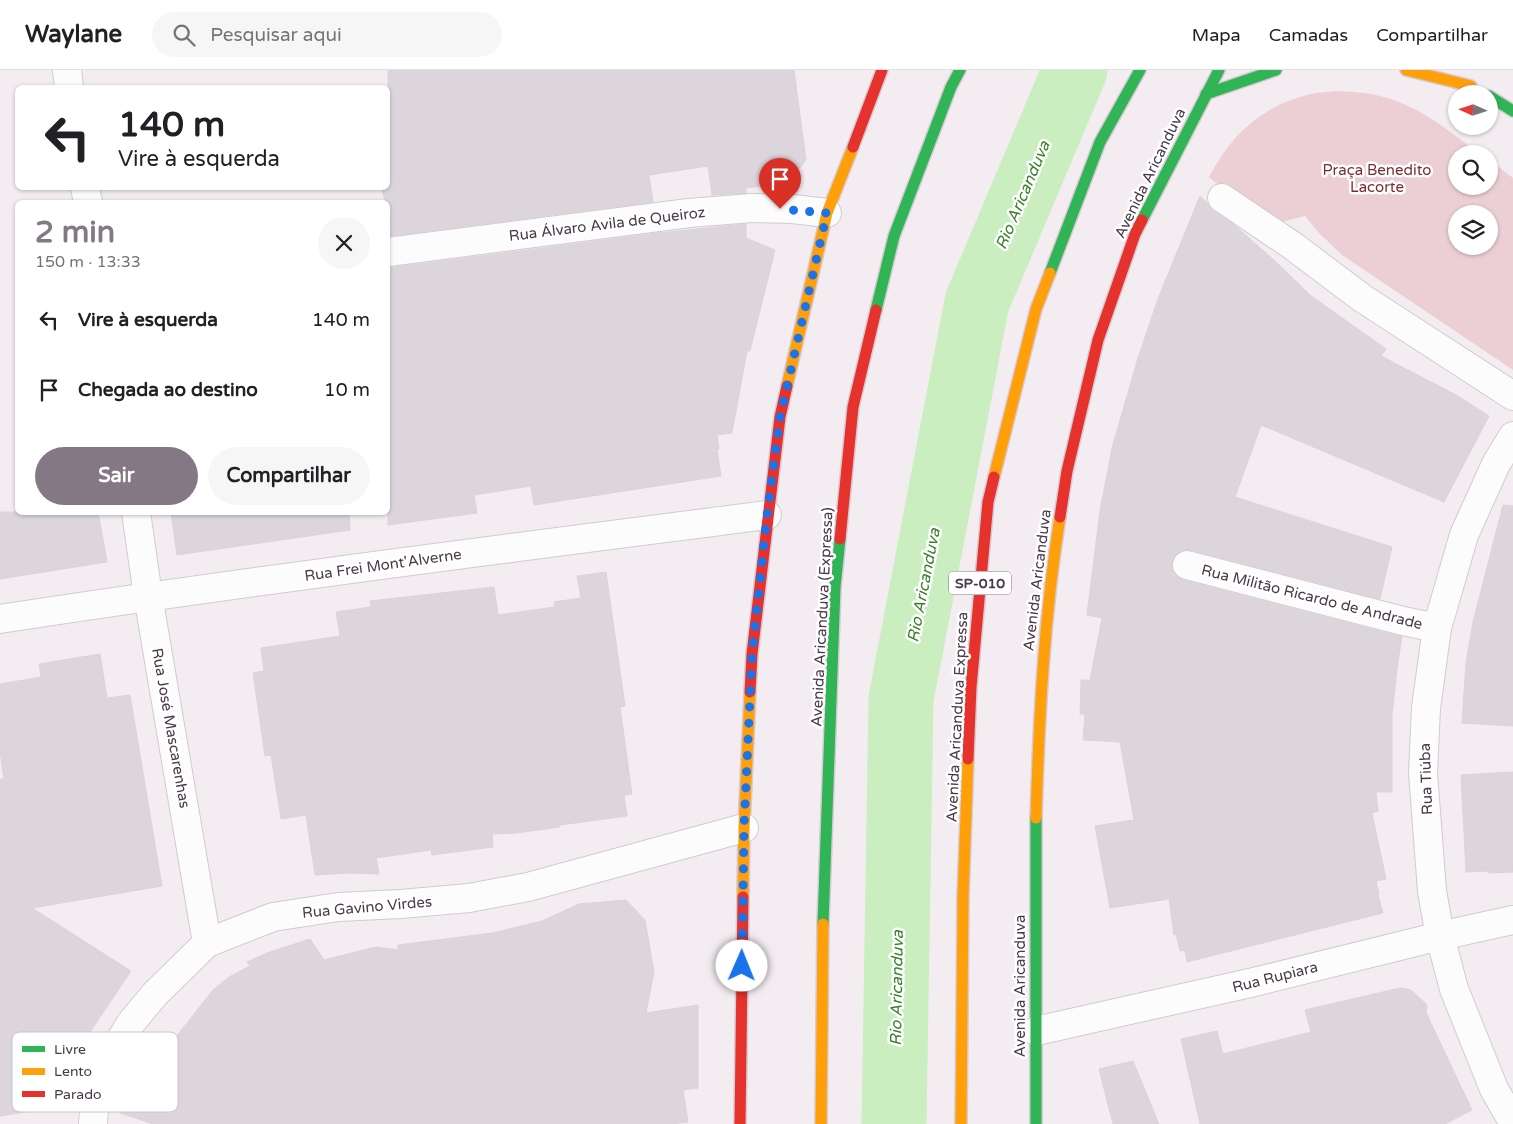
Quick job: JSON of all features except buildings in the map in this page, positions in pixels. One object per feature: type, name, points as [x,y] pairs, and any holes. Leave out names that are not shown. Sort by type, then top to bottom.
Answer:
[{"type":"main road","points":[[740,1124],[744,828],[752,654],[780,417],[827,213],[882,70]]},
{"type":"main road","name":"Avenida Aricanduva (Expressa)","points":[[821,1124],[824,883],[835,587],[853,407],[894,236],[951,87],[960,70]]},
{"type":"main road","name":"Avenida Aricanduva Expressa","points":[[961,1124],[963,896],[971,687],[988,502],[1036,310],[1100,142],[1140,70]]},
{"type":"main road","name":"Avenida Aricanduva","points":[[1036,1124],[1034,835],[1042,677],[1051,572],[1067,471],[1098,340],[1135,234],[1220,70]]},
{"type":"main road","points":[[1206,94],[1276,70]]},
{"type":"main road","points":[[1406,70],[1467,85]]},
{"type":"main road","points":[[1449,70],[1470,85]]},
{"type":"main road","points":[[1498,101],[1513,110]]},
{"type":"street","points":[[66,70],[68,85]]},
{"type":"street","points":[[1222,198],[1293,246],[1362,298],[1513,396]]},
{"type":"street","name":"Rua Álvaro Avila de Queiroz","points":[[390,252],[752,208],[794,209],[827,213]]},
{"type":"street","name":"Rua Tiúba","points":[[1513,436],[1496,464],[1464,535],[1437,628],[1426,708],[1423,773],[1432,891],[1440,936],[1454,989],[1494,1089],[1513,1122]]},
{"type":"street","name":"Rua José Mascarenhas","points":[[136,515],[148,596],[207,943]]},
{"type":"street","name":"Rua Frei Mont'Alverne","points":[[0,619],[148,596],[767,515]]},
{"type":"street","name":"Rua Militão Ricardo de Andrade","points":[[1187,565],[1403,621],[1437,628]]},
{"type":"street","name":"Rua Gavino Virdes","points":[[125,1032],[155,994],[207,943],[273,917],[338,907],[468,898],[528,888],[744,828]]},
{"type":"street","name":"Rua Rupiara","points":[[1036,1031],[1250,983],[1513,920]]},
{"type":"green space","name":"Praça Benedito Lacorte","points":[[1359,92],[1394,100],[1421,112],[1448,130],[1448,135],[1454,135],[1468,145],[1448,145],[1448,195],[1498,195],[1498,167],[1513,178],[1513,370],[1342,255],[1319,233],[1305,216],[1278,223],[1209,177],[1227,147],[1250,124],[1278,106],[1314,93]]},
{"type":"waterway","name":"Rio Aricanduva","points":[[894,1124],[901,699],[977,302],[1075,70]]},
{"type":"traffic: fast","points":[[876,310],[894,236],[951,87],[960,70]]},
{"type":"traffic: fast","points":[[1050,273],[1100,142],[1140,70]]},
{"type":"traffic: fast","points":[[1142,220],[1219,70]]},
{"type":"traffic: fast","points":[[1206,94],[1276,70]]},
{"type":"traffic: fast","points":[[1498,102],[1513,111]]},
{"type":"traffic: fast","points":[[823,924],[835,587],[840,539]]},
{"type":"traffic: fast","points":[[1036,818],[1036,1124]]},
{"type":"traffic: slow","points":[[1406,70],[1467,85]]},
{"type":"traffic: slow","points":[[787,386],[827,213],[853,147]]},
{"type":"traffic: slow","points":[[994,477],[1036,309],[1050,273]]},
{"type":"traffic: slow","points":[[1036,818],[1043,667],[1054,555],[1060,517]]},
{"type":"traffic: slow","points":[[743,897],[750,692]]},
{"type":"traffic: slow","points":[[961,1124],[963,897],[968,759]]},
{"type":"traffic: slow","points":[[821,1124],[823,924]]},
{"type":"traffic: jam","points":[[853,147],[882,70]]},
{"type":"traffic: jam","points":[[1060,517],[1067,471],[1098,340],[1135,234],[1142,220]]},
{"type":"traffic: jam","points":[[840,539],[853,407],[876,310]]},
{"type":"traffic: jam","points":[[750,692],[752,654],[780,417],[787,386]]},
{"type":"traffic: jam","points":[[968,759],[971,687],[988,502],[994,477]]},
{"type":"traffic: jam","points":[[740,1124],[743,897]]},
{"type":"route","points":[[742,966],[744,828],[752,654],[767,515],[780,417],[827,213],[780,209]]}]
